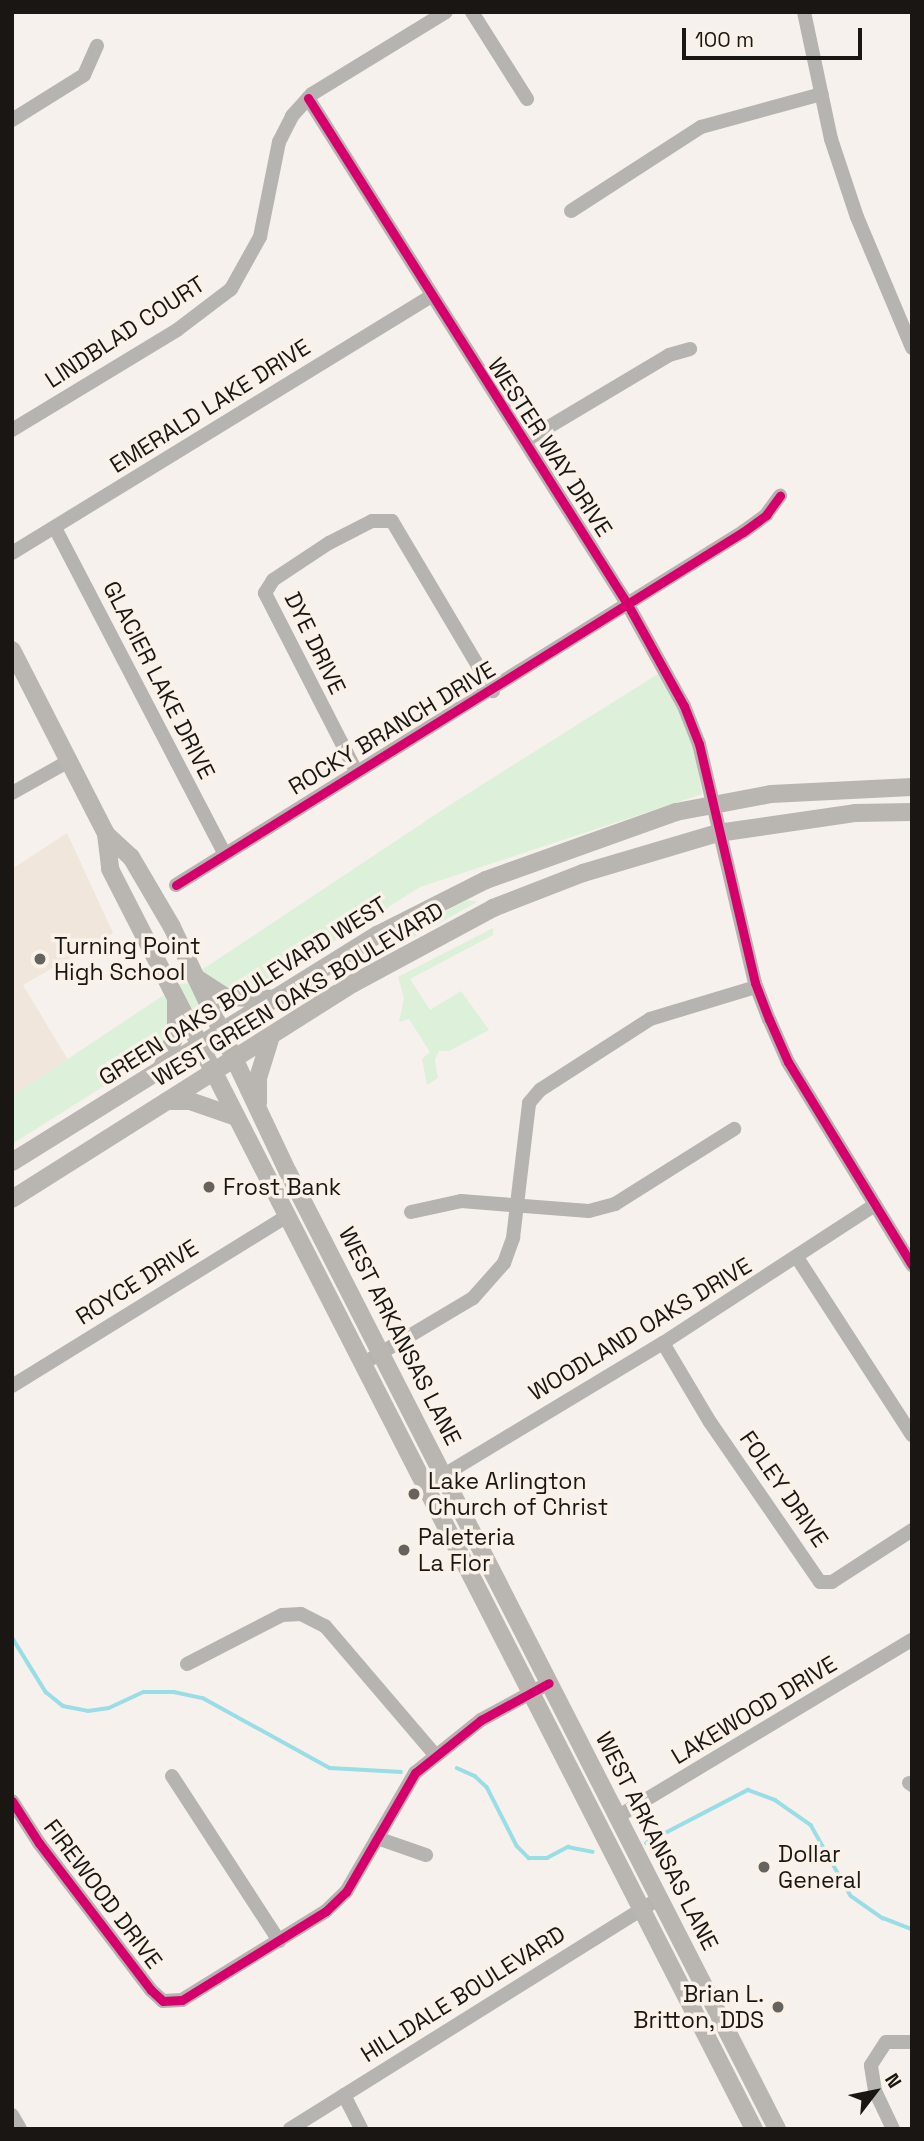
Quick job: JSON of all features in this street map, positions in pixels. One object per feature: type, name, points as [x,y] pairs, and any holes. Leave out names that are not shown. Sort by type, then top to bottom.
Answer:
[{"type":"main road","name":"WEST ARKANSAS LANE","points":[[12,650],[106,835],[110,869],[754,2129]]},
{"type":"main road","name":"GREEN OAKS BOULEVARD WEST","points":[[12,1162],[222,1034],[377,935],[486,880],[612,832],[713,804],[822,789],[912,787]]},
{"type":"main road","name":"WEST GREEN OAKS BOULEVARD","points":[[12,1199],[381,968],[493,908],[583,873],[718,834],[855,813],[912,812]]},
{"type":"main road","name":"WEST ARKANSAS LANE","points":[[106,835],[131,857],[197,978],[233,1059],[343,1279],[777,2129]]},
{"type":"main road","points":[[486,880],[493,908]]},
{"type":"main road","points":[[197,978],[226,997],[276,999]]},
{"type":"main road","points":[[159,1073],[176,1034],[174,992]]},
{"type":"main road","points":[[258,1107],[258,1078],[271,1036]]},
{"type":"main road","points":[[167,1101],[190,1101],[236,1117]]},
{"type":"main road","points":[[325,1289],[343,1279]]},
{"type":"street","name":"LINDBLAD COURT","points":[[12,430],[177,330],[231,289],[260,237],[279,142],[292,116],[308,98],[446,12]]},
{"type":"street","points":[[472,12],[527,99]]},
{"type":"street","points":[[804,12],[822,94],[857,217],[912,348]]},
{"type":"street","points":[[12,120],[83,75],[97,46]]},
{"type":"street","points":[[571,211],[701,127],[822,94]]},
{"type":"street","name":"WESTER WAY DRIVE","points":[[308,98],[430,297],[628,605],[684,706],[713,804],[756,986],[788,1062],[912,1265]]},
{"type":"street","name":"EMERALD LAKE DRIVE","points":[[12,553],[430,297]]},
{"type":"street","points":[[525,442],[669,355],[690,349]]},
{"type":"street","name":"ROCKY BRANCH DRIVE","points":[[176,885],[223,852],[493,691],[743,532],[766,516],[780,496]]},
{"type":"street","name":"DYE DRIVE","points":[[356,771],[265,593],[273,580],[328,543],[372,521],[389,519],[407,540],[493,691]]},
{"type":"street","name":"GLACIER LAKE DRIVE","points":[[55,528],[223,852]]},
{"type":"street","points":[[12,793],[69,761]]},
{"type":"street","points":[[364,1363],[472,1298],[490,1282],[513,1238],[529,1103],[540,1090],[650,1019],[756,986]]},
{"type":"street","points":[[411,1212],[461,1201],[589,1211],[615,1204],[733,1129]]},
{"type":"street","name":"WOODLAND OAKS DRIVE","points":[[429,1492],[444,1475],[798,1259],[875,1205]]},
{"type":"street","name":"ROYCE DRIVE","points":[[12,1387],[287,1216]]},
{"type":"street","points":[[798,1259],[912,1435]]},
{"type":"street","name":"FOLEY DRIVE","points":[[663,1343],[710,1422],[820,1582],[832,1582],[912,1530]]},
{"type":"street","points":[[187,1664],[282,1615],[309,1617],[325,1626],[435,1755]]},
{"type":"street","name":"LAKEWOOD DRIVE","points":[[617,1817],[912,1640]]},
{"type":"street","points":[[172,1776],[279,1941],[327,1911],[346,1892],[415,1773],[481,1720],[549,1684]]},
{"type":"street","name":"FIREWOOD DRIVE","points":[[12,1801],[39,1843],[151,1990],[172,2002],[183,2000],[279,1941]]},
{"type":"street","points":[[377,1838],[425,1855]]},
{"type":"street","name":"HILLDALE BOULEVARD","points":[[290,2129],[659,1898]]},
{"type":"street","points":[[893,2129],[875,2091],[871,2065],[886,2042],[910,2042]]},
{"type":"street","points":[[344,2095],[361,2129]]},
{"type":"shaded area","name":"Turning Point High School","points":[[67,833],[113,933],[23,985],[68,1060],[12,1096],[12,869]]},
{"type":"green space","points":[[661,672],[679,704],[694,747],[702,794],[420,887],[12,1144],[12,1096],[453,803]]},
{"type":"green space","points":[[467,900],[477,902],[395,948],[426,922]]},
{"type":"green space","points":[[493,928],[493,935],[410,979],[430,1010],[461,991],[489,1030],[449,1051],[439,1051],[435,1060],[438,1078],[427,1085],[422,1059],[430,1052],[409,1019],[399,1022],[404,998],[398,977]]},
{"type":"waterway","points":[[12,1637],[46,1692],[63,1706],[88,1711],[109,1708],[144,1692],[174,1692],[203,1698],[330,1768],[401,1772]]},
{"type":"waterway","points":[[457,1768],[475,1776],[487,1787],[517,1846],[529,1858],[547,1858],[568,1847],[593,1852]]},
{"type":"waterway","points":[[646,1843],[748,1790],[775,1800],[811,1825],[851,1896],[883,1918],[912,1929]]},
{"type":"cycle path","points":[[308,98],[628,605],[684,706],[699,744],[755,983],[769,1019],[788,1062],[912,1265]]},
{"type":"cycle path","points":[[176,885],[743,532],[766,515],[780,496]]},
{"type":"cycle path","points":[[12,1801],[39,1843],[151,1990],[163,2001],[182,2000],[326,1911],[346,1892],[415,1773],[481,1720],[549,1683]]},
{"type":"place","name":"Turning Point High School","points":[[40,959]]},
{"type":"place","name":"Frost Bank","points":[[209,1187]]},
{"type":"place","name":"Lake Arlington Church of Christ","points":[[414,1494]]},
{"type":"place","name":"Paleteria La Flor","points":[[404,1550]]},
{"type":"place","name":"Dollar General","points":[[764,1867]]},
{"type":"place","name":"Brian L. Britton, DDS","points":[[778,2007]]}]
